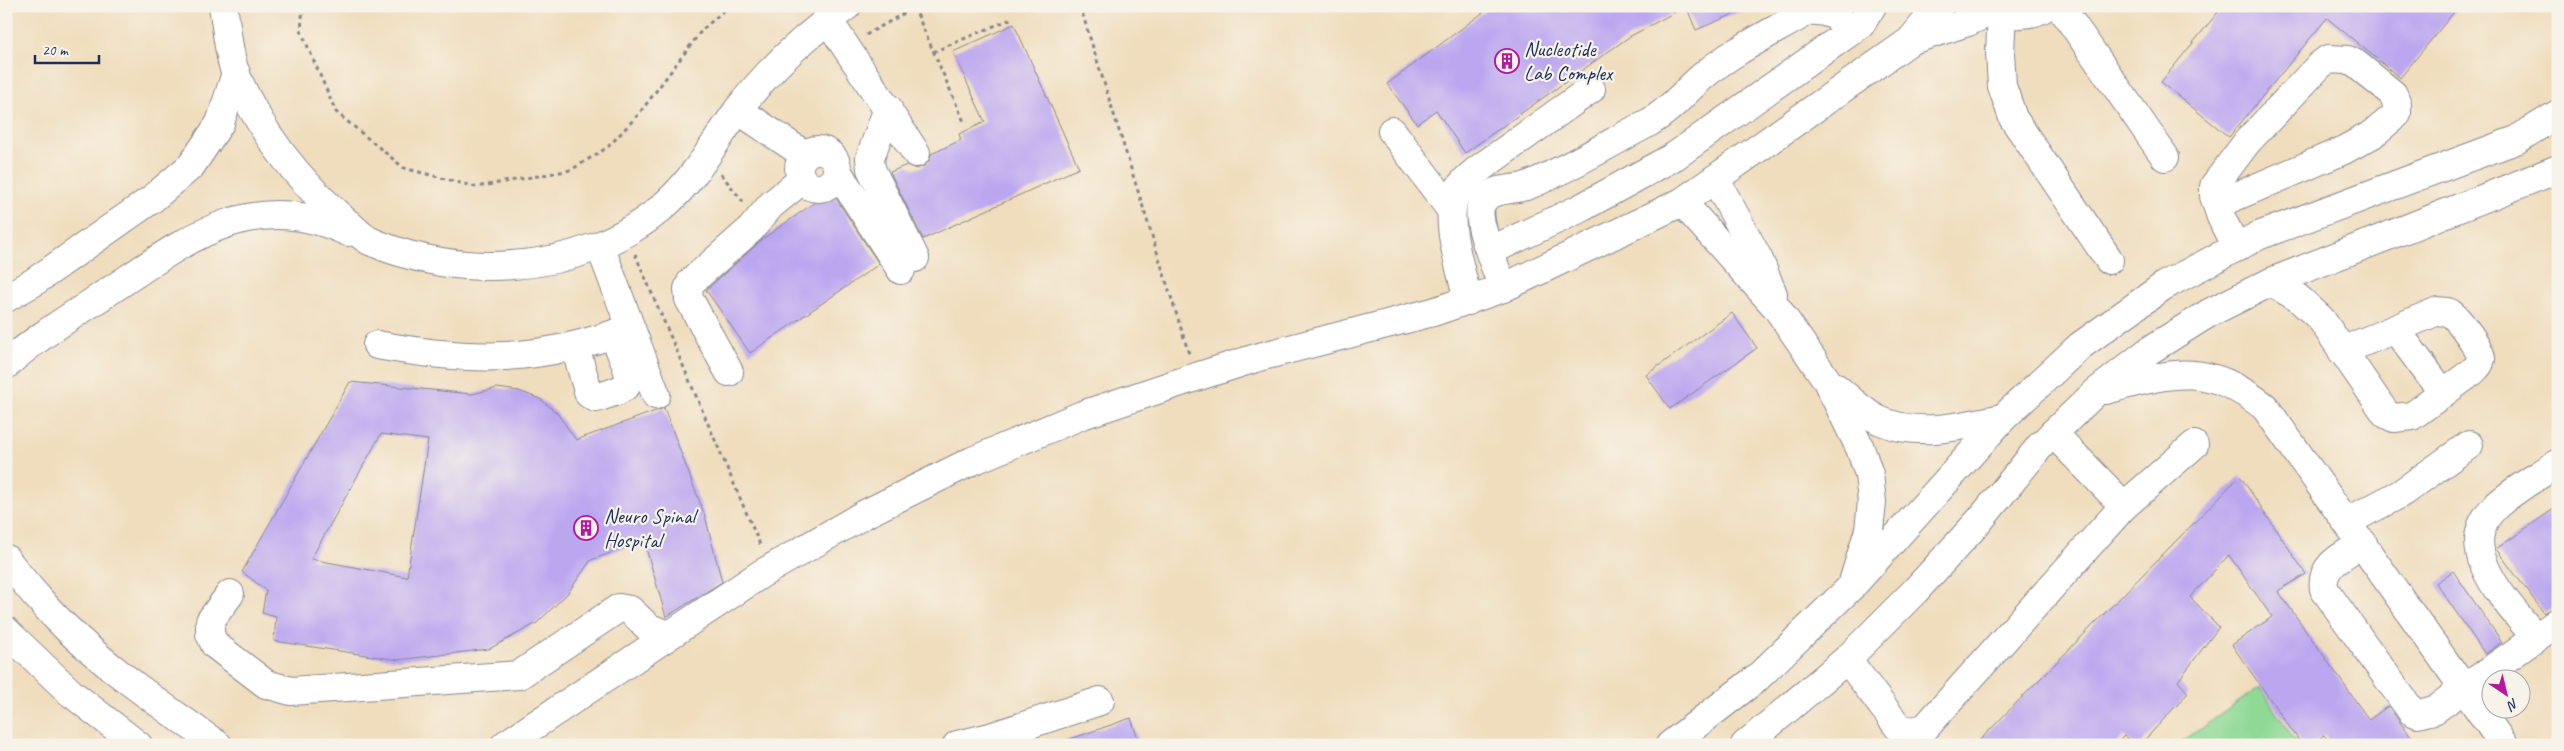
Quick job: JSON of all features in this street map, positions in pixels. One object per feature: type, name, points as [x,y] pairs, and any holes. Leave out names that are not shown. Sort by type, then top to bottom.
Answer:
[{"type":"street","points":[[223,6],[236,74],[269,138],[315,194],[370,242]]},
{"type":"street","points":[[1504,288],[1490,251],[1479,211],[1483,200],[1491,194],[1528,186],[1650,122],[1668,111],[1702,77],[1718,65],[1808,11],[1822,10],[1844,17],[1868,17],[1872,6]]},
{"type":"street","points":[[505,745],[761,574],[865,514],[972,461],[1082,415],[1196,377],[1259,357],[1433,312],[1504,288],[1682,202],[1716,180],[1910,41],[1940,6]]},
{"type":"street","points":[[1910,41],[1968,22],[1997,9],[2021,14],[2040,10],[2047,6]]},
{"type":"street","points":[[2060,6],[2165,157]]},
{"type":"street","points":[[1997,9],[2002,86],[2013,118],[2109,260]]},
{"type":"street","points":[[6,365],[62,322],[179,245],[224,222],[274,214],[324,220],[370,242],[427,260],[485,267],[544,263],[600,246],[626,232],[668,202],[707,157],[738,110],[780,62],[838,13],[888,108],[916,153]]},
{"type":"street","points":[[1490,251],[1579,209],[1675,156],[1844,17]]},
{"type":"street","points":[[2218,204],[2374,134],[2397,114],[2397,104],[2393,94],[2356,64],[2348,60],[2328,59],[2320,65],[2230,163],[2214,186],[2214,196],[2221,217],[2236,248]]},
{"type":"street","points":[[6,298],[34,282],[152,199],[191,166],[220,122],[236,74]]},
{"type":"street","points":[[1468,301],[1452,226],[1451,210],[1455,194],[1464,181],[1591,89]]},
{"type":"street","points":[[738,110],[804,168],[807,185],[819,188],[832,183],[837,171],[908,264],[871,169],[870,158],[888,108]]},
{"type":"street","points":[[1670,745],[1757,678],[1853,585],[2003,418],[2080,346],[2165,285],[2258,236],[2516,140],[2558,114]]},
{"type":"street","points":[[1392,131],[1451,210]]},
{"type":"street","points":[[729,372],[689,300],[688,289],[690,282],[758,220],[804,168]]},
{"type":"street","points":[[1748,744],[1847,659],[1915,591],[2054,433],[2095,393],[2150,350],[2209,313],[2271,282],[2558,169]]},
{"type":"street","points":[[1716,180],[1762,268],[1777,308]]},
{"type":"street","points":[[1682,202],[1777,308],[1826,379],[1860,448],[1869,474],[1872,502],[1869,530],[1853,585]]},
{"type":"street","points":[[575,347],[589,394],[596,398],[625,388],[630,379],[622,332],[600,246]]},
{"type":"street","points":[[2321,318],[2317,303],[2317,288],[2322,272],[2330,259]]},
{"type":"street","points":[[2271,282],[2298,298],[2321,318],[2342,351],[2386,414],[2394,418],[2412,416],[2479,366],[2481,357],[2477,346],[2449,312],[2438,311],[2342,351]]},
{"type":"street","points":[[2396,330],[2443,394]]},
{"type":"street","points":[[378,345],[418,352],[480,358],[541,354],[575,347],[622,332]]},
{"type":"street","points":[[622,332],[656,395]]},
{"type":"street","points":[[2095,393],[2154,378],[2183,374],[2213,378],[2241,389],[2264,407],[2357,535],[2504,745]]},
{"type":"street","points":[[1826,379],[1859,407],[1880,421],[1907,428],[1934,430],[2003,418]]},
{"type":"street","points":[[2054,433],[2124,506]]},
{"type":"street","points":[[1847,659],[1899,728],[1912,731],[1925,728],[2124,506],[2194,445]]},
{"type":"street","points":[[2469,445],[2400,494],[2357,535],[2325,570],[2322,579],[2324,589],[2329,597],[2412,711],[2418,714],[2426,714],[2466,690],[2547,630],[2484,569],[2479,548],[2483,526],[2494,508],[2558,463]]},
{"type":"street","points":[[6,559],[41,602],[94,652],[160,705],[218,745]]},
{"type":"street","points":[[230,594],[210,621],[210,634],[215,645],[266,684],[290,692],[519,675],[619,608],[630,610],[640,621],[658,633],[669,634]]},
{"type":"street","points":[[639,654],[643,644],[640,621]]},
{"type":"street","points":[[6,631],[71,693],[138,745]]},
{"type":"street","points":[[957,745],[992,741],[1100,701]]},
{"type":"street","points":[[537,745],[558,708]]},
{"type":"path","points":[[303,6],[301,31],[336,112],[404,168],[476,188],[571,170],[608,147],[638,115],[702,30],[729,6]]},
{"type":"path","points":[[1080,6],[1196,377]]},
{"type":"path","points":[[860,38],[915,7],[965,124]]},
{"type":"path","points":[[933,52],[1013,18]]},
{"type":"path","points":[[707,157],[758,220]]},
{"type":"path","points":[[626,232],[764,554],[753,562],[761,574]]},
{"type":"green space","points":[[2260,687],[2298,745],[2177,745]]},
{"type":"building","name":"Nucleotide Lab Complex","points":[[1492,6],[1686,6],[1629,37],[1465,153],[1436,110],[1417,124],[1387,84]]},
{"type":"building","points":[[1686,6],[1753,6],[1696,30]]},
{"type":"building","points":[[2223,6],[2459,6],[2400,78],[2327,18],[2229,137],[2161,82]]},
{"type":"building","points":[[1014,24],[1079,168],[923,239],[890,172],[907,165],[916,169],[924,166],[930,160],[931,154],[961,140],[959,134],[985,122],[953,52]]},
{"type":"building","points":[[831,191],[879,264],[750,353],[706,290],[764,238]]},
{"type":"building","points":[[1732,313],[1757,348],[1670,409],[1646,375]]},
{"type":"building","name":"Neuro Spinal Hospital","points":[[350,382],[472,394],[497,388],[519,391],[540,399],[557,413],[576,440],[664,408],[705,516],[722,582],[666,617],[644,541],[591,560],[567,594],[537,623],[489,649],[398,660],[274,641],[276,617],[262,613],[266,590],[242,572]],"holes":[[[381,434],[428,440],[407,577],[311,559]]]},
{"type":"building","points":[[2240,476],[2306,574],[2278,591],[2369,720],[2388,706],[2417,745],[2331,745],[2324,735],[2311,745],[2302,745],[2232,645],[2272,617],[2229,555],[2190,597],[2219,627],[2178,681],[2188,693],[2140,745],[2135,745],[2124,736],[2115,745],[1975,745]]},
{"type":"building","points":[[2558,506],[2558,606],[2544,613],[2496,549]]},
{"type":"building","points":[[2453,571],[2502,642],[2485,654],[2436,583]]},
{"type":"building","points":[[1131,718],[1140,745],[1062,745],[1062,742]]},
{"type":"place","name":"Nucleotide Lab Complex","points":[[1507,61]]},
{"type":"place","name":"Neuro Spinal Hospital","points":[[586,528]]}]
